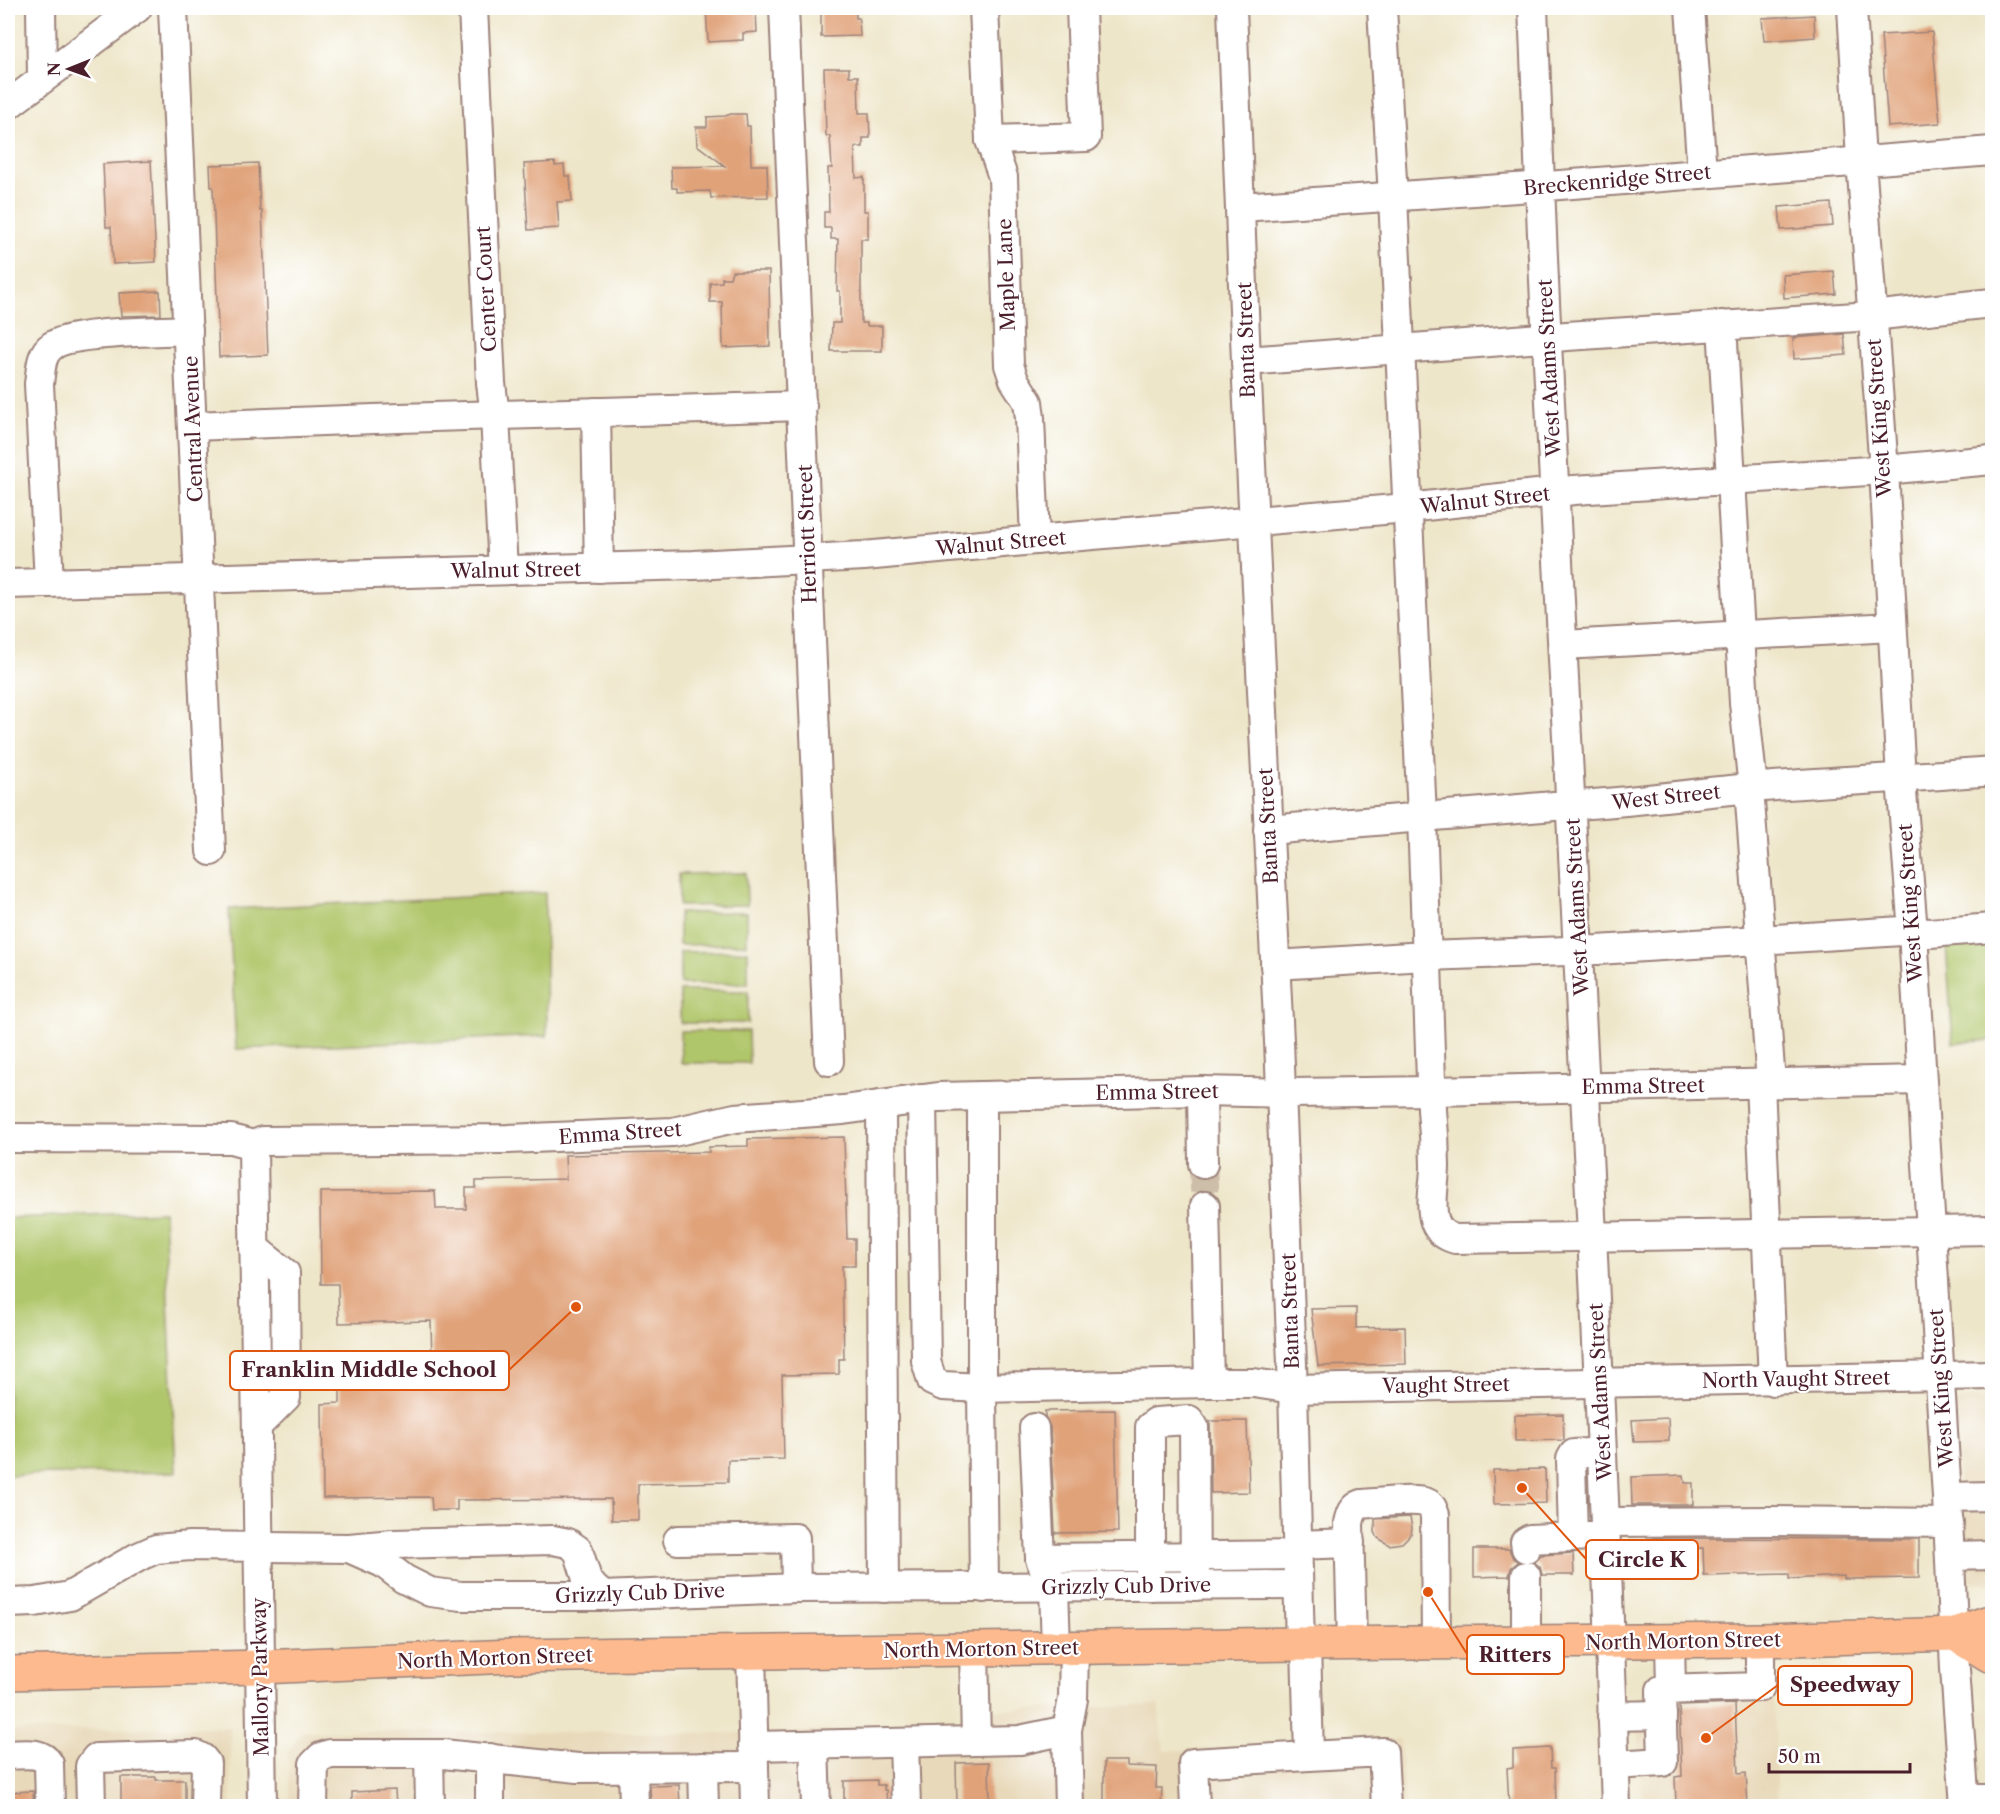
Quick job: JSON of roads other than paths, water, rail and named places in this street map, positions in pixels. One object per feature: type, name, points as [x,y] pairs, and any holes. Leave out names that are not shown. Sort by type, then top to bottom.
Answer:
[{"type":"main road","name":"North Morton Street","points":[[8,1673],[260,1667],[512,1656],[1303,1644],[1760,1640],[1954,1634],[1992,1623]]},
{"type":"main road","points":[[1954,1634],[1992,1655]]},
{"type":"street","points":[[40,8],[42,78]]},
{"type":"street","points":[[8,105],[137,8]]},
{"type":"street","name":"Central Avenue","points":[[172,8],[211,851]]},
{"type":"street","name":"Center Court","points":[[473,8],[502,570]]},
{"type":"street","name":"Herriott Street","points":[[784,8],[829,1061]]},
{"type":"street","name":"Maple Lane","points":[[984,8],[990,140],[1003,177],[1010,365],[1014,380],[1028,402],[1035,540]]},
{"type":"street","points":[[990,140],[1086,137],[1081,8]]},
{"type":"street","name":"Banta Street","points":[[1232,8],[1246,361],[1281,1093],[1293,1389],[1297,1585],[1303,1644],[1309,1756]]},
{"type":"street","points":[[1382,8],[1422,816],[1435,1222],[1440,1232],[1455,1239],[1992,1230]]},
{"type":"street","name":"West Adams Street","points":[[1533,8],[1546,338],[1572,805],[1606,1529],[1616,1806]]},
{"type":"street","points":[[1690,8],[1702,173]]},
{"type":"street","name":"West King Street","points":[[1852,8],[1884,471],[1901,779],[1913,932],[1954,1634],[1974,1802]]},
{"type":"street","name":"Breckenridge Street","points":[[1241,207],[1844,164],[1861,160],[1992,151]]},
{"type":"street","points":[[1246,361],[1872,316],[1992,303]]},
{"type":"street","points":[[1722,325],[1760,939],[1765,1083],[1766,1233],[1773,1381]]},
{"type":"street","points":[[49,583],[39,384],[43,358],[52,346],[75,337],[188,330]]},
{"type":"street","points":[[192,426],[802,406]]},
{"type":"street","points":[[596,412],[599,568]]},
{"type":"street","name":"Walnut Street","points":[[8,584],[808,560],[1255,522],[1555,492],[1884,471],[1992,460]]},
{"type":"street","points":[[1563,645],[1892,627]]},
{"type":"street","name":"West Street","points":[[1268,830],[1751,788],[1992,771]]},
{"type":"street","points":[[1275,965],[1992,928]]},
{"type":"street","name":"Emma Street","points":[[253,1145],[263,1141],[508,1138],[673,1132],[735,1118],[843,1110],[922,1099],[982,1096],[1202,1091],[1281,1093],[1432,1091],[1921,1080]]},
{"type":"street","points":[[1202,1091],[1203,1164]]},
{"type":"street","points":[[982,1096],[984,1588]]},
{"type":"street","name":"Vaught Street","points":[[922,1099],[926,1361],[932,1381],[943,1386],[982,1388],[1254,1383],[1293,1389],[1599,1382]]},
{"type":"street","points":[[881,1105],[884,1587]]},
{"type":"street","points":[[8,1138],[231,1139],[253,1145]]},
{"type":"street","name":"Mallory Parkway","points":[[253,1145],[262,1806]]},
{"type":"street","points":[[1204,1206],[1209,1383]]},
{"type":"street","name":"North Vaught Street","points":[[1599,1382],[1773,1381],[1992,1375]]},
{"type":"street","points":[[1150,1586],[1150,1427],[1156,1422],[1190,1420],[1194,1426],[1196,1586]]},
{"type":"street","points":[[1034,1428],[1040,1558],[1043,1571],[1050,1578],[1054,1587],[1073,1700],[1067,1730],[1069,1806]]},
{"type":"street","points":[[1573,1537],[1571,1459],[1574,1454],[1602,1452]]},
{"type":"street","points":[[1526,1642],[1526,1542],[1530,1539],[1573,1537],[1606,1529],[1948,1510],[1992,1496]]},
{"type":"street","points":[[1352,1644],[1349,1523],[1351,1513],[1356,1506],[1417,1501],[1432,1507],[1435,1515],[1436,1643]]},
{"type":"street","points":[[678,1540],[795,1538],[796,1588]]},
{"type":"street","points":[[349,1548],[553,1540],[568,1543],[578,1550],[588,1579],[603,1596]]},
{"type":"street","points":[[1040,1558],[1195,1556],[1296,1550],[1350,1543]]},
{"type":"street","name":"Grizzly Cub Drive","points":[[8,1603],[35,1602],[70,1596],[138,1557],[156,1550],[190,1546],[349,1548],[383,1563],[404,1579],[430,1592],[461,1596],[603,1596],[796,1588],[1297,1585]]},
{"type":"street","points":[[1951,1556],[1992,1555]]},
{"type":"street","points":[[1612,1716],[1666,1702],[1760,1686],[1760,1640]]},
{"type":"street","points":[[1615,1765],[1663,1762],[1670,1641]]},
{"type":"street","points":[[974,1649],[976,1741]]},
{"type":"street","points":[[751,1652],[755,1806]]},
{"type":"street","points":[[313,1806],[314,1764],[321,1757],[330,1754],[429,1754],[578,1768],[703,1767],[814,1745],[1020,1740],[1067,1730]]},
{"type":"street","points":[[904,1743],[906,1806]]},
{"type":"street","points":[[814,1745],[816,1806]]},
{"type":"street","points":[[1195,1806],[1193,1763],[1383,1752],[1386,1806]]},
{"type":"street","points":[[8,1755],[41,1754],[46,1759],[49,1764],[51,1806]]},
{"type":"street","points":[[429,1754],[430,1806]]},
{"type":"street","points":[[91,1806],[90,1766],[96,1758],[196,1755],[206,1763],[205,1806]]},
{"type":"street","points":[[490,1758],[490,1806]]},
{"type":"street","points":[[633,1767],[634,1806]]},
{"type":"street","points":[[703,1767],[704,1806]]},
{"type":"tunnel","points":[[1203,1164],[1205,1206]]},
{"type":"place","name":"Franklin Middle School","points":[[576,1307]]},
{"type":"place","name":"Circle K","points":[[1522,1488]]},
{"type":"place","name":"Ritters","points":[[1428,1592]]},
{"type":"place","name":"Speedway","points":[[1706,1738]]}]
